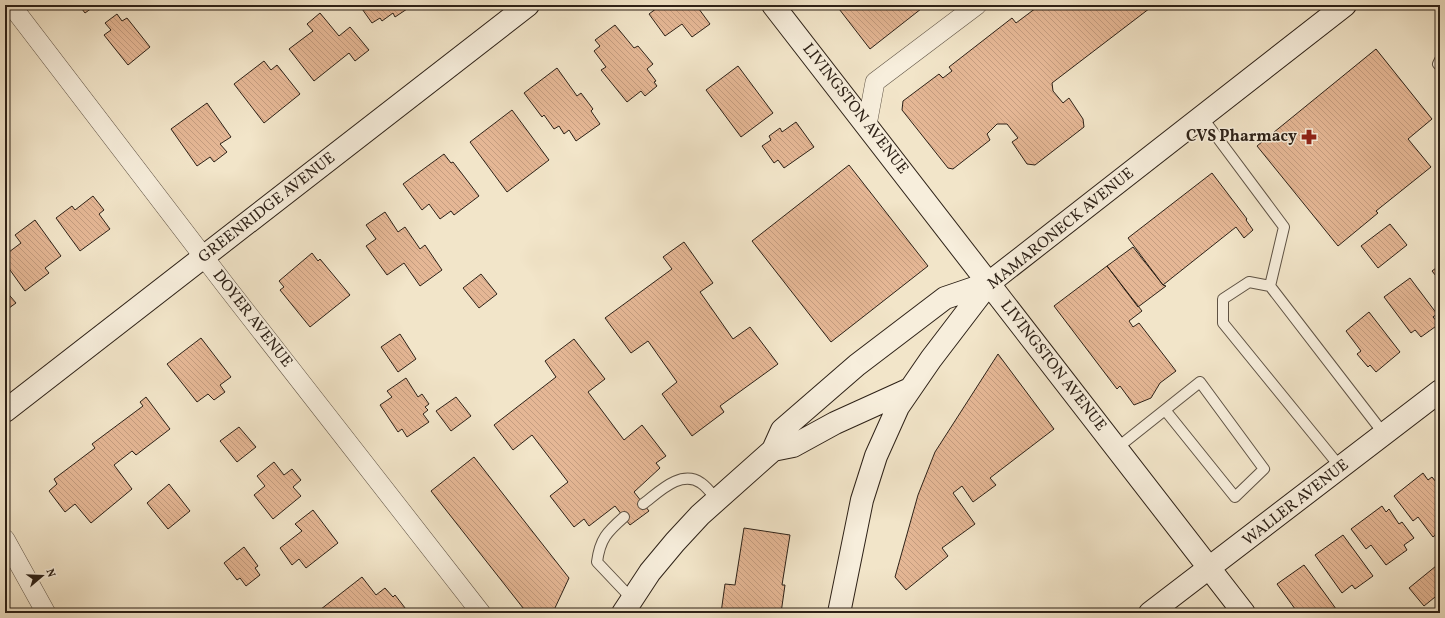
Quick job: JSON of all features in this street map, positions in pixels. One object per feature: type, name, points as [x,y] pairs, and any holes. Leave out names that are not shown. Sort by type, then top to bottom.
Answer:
[{"type":"street","name":"DOYER AVENUE","points":[[11,5],[204,257],[481,613]]},
{"type":"street","name":"GREENRIDGE AVENUE","points":[[5,411],[528,5]]},
{"type":"street","name":"LIVINGSTON AVENUE","points":[[773,5],[1244,613]]},
{"type":"street","points":[[867,125],[875,82],[977,5]]},
{"type":"street","name":"MAMARONECK AVENUE","points":[[839,613],[862,500],[874,463],[898,407],[930,359],[989,283],[1345,5]]},
{"type":"street","points":[[627,606],[650,572],[675,542],[717,500],[773,450],[782,430],[857,365],[945,298],[989,283]]},
{"type":"street","points":[[773,450],[793,446],[835,423],[911,388]]},
{"type":"street","name":"WALLER AVENUE","points":[[1150,613],[1210,569],[1440,391]]},
{"type":"street","points":[[5,539],[46,613]]},
{"type":"lane","points":[[1440,60],[1438,64],[1440,66]]},
{"type":"lane","points":[[1202,117],[1284,227],[1270,286]]},
{"type":"lane","points":[[1341,468],[1223,323],[1223,299],[1249,282],[1270,286],[1384,434]]},
{"type":"lane","points":[[1117,448],[1200,382],[1264,469],[1235,497],[1165,410]]},
{"type":"lane","points":[[643,504],[673,482],[689,478],[701,483],[717,500]]},
{"type":"lane","points":[[624,518],[606,534],[598,549],[597,562],[627,606]]},
{"type":"building","points":[[79,5],[96,5],[85,13]]},
{"type":"building","points":[[404,5],[407,9],[395,17],[393,13],[382,21],[380,18],[372,23],[360,6]]},
{"type":"building","points":[[661,5],[696,5],[710,24],[692,37],[682,24],[665,36],[649,14]]},
{"type":"building","points":[[836,5],[926,5],[870,49]]},
{"type":"building","points":[[1040,5],[1154,5],[1052,83],[1053,91],[1063,103],[1069,98],[1083,119],[1084,127],[1035,165],[1027,164],[1012,142],[1018,138],[1007,124],[997,124],[987,134],[990,140],[953,169],[948,168],[902,110],[903,101],[939,74],[943,78],[952,71],[949,67],[1012,18],[1016,23]]},
{"type":"building","points":[[320,13],[339,36],[350,27],[369,50],[355,61],[349,53],[314,81],[289,49],[313,31],[307,24]]},
{"type":"building","points":[[117,14],[122,21],[127,18],[150,47],[128,65],[104,35],[111,30],[105,23]]},
{"type":"building","points":[[615,25],[634,48],[638,46],[653,64],[647,69],[656,81],[654,82],[657,86],[645,96],[641,91],[627,102],[601,70],[606,67],[594,51],[600,46],[595,40]]},
{"type":"building","points":[[1376,49],[1432,119],[1408,139],[1431,167],[1376,211],[1378,213],[1338,246],[1257,146]]},
{"type":"building","points":[[264,61],[271,70],[277,65],[300,94],[264,123],[234,84]]},
{"type":"building","points":[[738,66],[773,113],[741,137],[706,90]]},
{"type":"building","points":[[557,68],[577,96],[581,93],[593,109],[591,111],[600,124],[576,141],[569,130],[564,134],[559,126],[554,129],[544,115],[542,117],[524,93]]},
{"type":"building","points":[[207,103],[231,137],[220,144],[227,152],[214,162],[210,157],[197,166],[171,129]]},
{"type":"building","points":[[512,110],[549,160],[507,192],[470,142]]},
{"type":"building","points":[[796,122],[814,147],[784,168],[778,160],[774,163],[762,146],[771,140],[769,136],[780,128],[782,132]]},
{"type":"building","points":[[444,154],[451,163],[453,162],[479,196],[454,215],[451,211],[440,219],[429,204],[422,210],[403,184]]},
{"type":"building","points":[[849,165],[928,266],[831,342],[752,241]]},
{"type":"building","points":[[1212,173],[1247,219],[1246,220],[1253,230],[1244,238],[1236,227],[1163,285],[1128,238]]},
{"type":"building","points":[[93,196],[104,210],[99,214],[110,229],[80,251],[56,218],[72,206],[75,210]]},
{"type":"building","points":[[385,212],[398,232],[405,227],[420,249],[425,245],[442,270],[420,286],[404,263],[387,275],[366,246],[376,239],[366,225]]},
{"type":"building","points":[[35,220],[61,256],[45,268],[49,273],[25,291],[5,263],[5,255],[21,243],[15,235]]},
{"type":"building","points":[[1390,224],[1407,245],[1378,268],[1361,246]]},
{"type":"building","points":[[684,242],[713,283],[700,292],[733,339],[750,327],[778,364],[720,406],[724,412],[692,436],[662,394],[677,382],[648,341],[631,353],[605,318],[672,269],[663,257]]},
{"type":"building","points":[[1133,247],[1163,285],[1166,286],[1138,307],[1107,266]]},
{"type":"building","points":[[312,253],[318,261],[320,259],[350,295],[310,327],[280,290],[284,287],[279,281]]},
{"type":"building","points":[[1440,265],[1440,281],[1432,271]]},
{"type":"building","points":[[1107,266],[1142,311],[1129,321],[1133,327],[1139,323],[1176,371],[1160,383],[1151,398],[1134,405],[1120,386],[1117,389],[1054,306]]},
{"type":"building","points":[[481,274],[497,294],[479,308],[463,288]]},
{"type":"building","points":[[1410,278],[1437,314],[1433,317],[1439,324],[1421,337],[1415,330],[1411,333],[1384,297]]},
{"type":"building","points":[[5,290],[16,303],[5,311]]},
{"type":"building","points":[[1369,312],[1400,352],[1376,372],[1370,365],[1368,367],[1357,354],[1361,351],[1346,331]]},
{"type":"building","points":[[400,334],[416,359],[398,372],[381,347]]},
{"type":"building","points":[[201,338],[231,377],[220,385],[225,392],[214,400],[208,394],[197,402],[167,364]]},
{"type":"building","points":[[574,339],[605,379],[588,392],[624,440],[642,425],[666,456],[656,463],[660,468],[634,492],[649,511],[630,525],[615,506],[589,526],[584,519],[574,527],[550,496],[568,482],[532,435],[513,450],[494,425],[556,377],[545,361]]},
{"type":"building","points":[[998,354],[1054,429],[990,478],[996,485],[973,502],[962,486],[953,493],[975,524],[942,548],[948,556],[906,590],[895,577],[918,495],[935,452]]},
{"type":"building","points":[[406,378],[418,397],[422,394],[429,404],[425,407],[428,410],[423,414],[429,422],[407,437],[402,429],[398,432],[380,405],[392,397],[387,391]]},
{"type":"building","points":[[146,397],[170,429],[136,455],[132,451],[114,465],[132,489],[91,523],[75,504],[65,512],[49,491],[57,484],[54,479],[95,448],[92,444],[143,406],[140,402]]},
{"type":"building","points":[[456,397],[471,416],[451,431],[436,411]]},
{"type":"building","points":[[239,427],[256,447],[237,462],[220,441]]},
{"type":"building","points":[[474,457],[569,578],[554,610],[549,613],[527,613],[431,491]]},
{"type":"building","points":[[274,462],[284,475],[292,469],[301,480],[293,487],[301,496],[273,519],[254,495],[265,486],[257,476]]},
{"type":"building","points":[[1423,473],[1428,480],[1432,477],[1440,487],[1440,531],[1433,537],[1418,517],[1413,521],[1394,496]]},
{"type":"building","points":[[169,484],[190,511],[168,529],[147,503]]},
{"type":"building","points":[[1382,506],[1386,512],[1389,509],[1399,524],[1402,522],[1414,538],[1404,545],[1407,550],[1386,565],[1371,545],[1366,549],[1351,529]]},
{"type":"building","points":[[313,510],[338,543],[306,568],[299,559],[292,565],[280,548],[302,531],[295,524]]},
{"type":"building","points":[[744,528],[790,535],[782,585],[785,585],[781,613],[721,613],[725,584],[735,585]]},
{"type":"building","points":[[1343,535],[1373,576],[1355,589],[1352,585],[1342,593],[1315,555]]},
{"type":"building","points":[[244,547],[258,566],[255,568],[260,575],[246,586],[240,578],[237,580],[224,563]]},
{"type":"building","points":[[1304,565],[1339,613],[1298,613],[1277,584]]},
{"type":"building","points":[[1436,566],[1440,571],[1440,593],[1424,606],[1409,588]]},
{"type":"building","points":[[362,577],[376,595],[385,588],[393,597],[395,595],[409,613],[316,613]]},
{"type":"place","name":"CVS Pharmacy","points":[[1309,137]]}]
